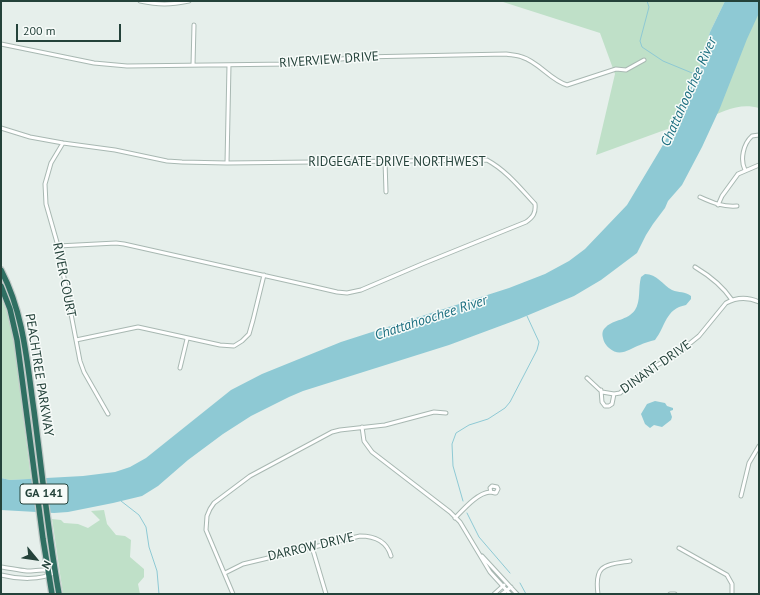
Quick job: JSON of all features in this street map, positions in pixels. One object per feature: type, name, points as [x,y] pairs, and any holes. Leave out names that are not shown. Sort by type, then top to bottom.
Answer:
[{"type":"highway","name":"PEACHTREE PARKWAY","points":[[1,270],[12,294],[22,325],[55,572]]},
{"type":"highway","name":"PEACHTREE PARKWAY","points":[[1,286],[10,309],[17,340],[41,527],[48,569]]},
{"type":"highway","name":"GA 141","points":[[48,569],[52,594]]},
{"type":"highway","name":"GA 141","points":[[55,572],[59,594]]},
{"type":"street","points":[[140,1],[173,5],[189,1]]},
{"type":"street","points":[[193,65],[194,25]]},
{"type":"street","name":"RIVERVIEW DRIVE","points":[[1,44],[70,59],[114,65],[289,64],[372,57],[506,54],[522,57],[534,63],[560,83],[567,85],[616,69],[626,70],[644,60]]},
{"type":"street","points":[[227,163],[229,65]]},
{"type":"street","name":"RIDGEGATE DRIVE NORTHWEST","points":[[1,128],[30,137],[115,150],[167,161],[227,163],[487,160],[499,166],[535,204],[536,208],[533,216],[526,222],[361,290],[347,293],[116,243],[58,246]]},
{"type":"street","points":[[745,170],[742,160],[747,142],[752,136],[759,135]]},
{"type":"street","name":"RIVER COURT","points":[[63,143],[51,163],[46,184],[46,204],[58,246],[80,361],[84,372],[108,414]]},
{"type":"street","points":[[385,161],[386,192]]},
{"type":"street","points":[[718,205],[730,183],[738,174],[759,165]]},
{"type":"street","points":[[700,197],[726,207],[737,206]]},
{"type":"street","points":[[695,267],[718,282],[725,289],[732,300],[740,298],[752,299],[759,302]]},
{"type":"street","points":[[76,340],[138,327],[220,346],[234,346],[249,334],[264,275]]},
{"type":"street","name":"DINANT DRIVE","points":[[587,378],[601,390],[614,394],[620,393],[645,371],[673,357],[685,348],[699,336],[726,303],[732,300]]},
{"type":"street","points":[[180,368],[187,338]]},
{"type":"street","points":[[601,390],[602,402],[605,406],[612,404],[614,394]]},
{"type":"street","points":[[233,594],[206,530],[207,516],[214,503],[250,476],[324,435],[340,430],[391,424],[434,412],[446,413]]},
{"type":"street","points":[[362,427],[364,441],[372,452],[460,522],[490,572],[510,594]]},
{"type":"street","points":[[741,496],[749,463],[759,446]]},
{"type":"street","points":[[455,518],[470,503],[491,492]]},
{"type":"street","name":"DARROW DRIVE","points":[[225,573],[243,564],[355,536],[365,536],[375,539],[387,546],[391,556]]},
{"type":"street","points":[[312,547],[326,594]]},
{"type":"street","points":[[679,548],[727,575],[732,584],[732,594]]},
{"type":"street","points":[[480,554],[517,594]]},
{"type":"street","points":[[598,594],[597,577],[603,568],[608,565],[630,560]]},
{"type":"street","points":[[1,566],[37,571],[48,569],[55,572]]},
{"type":"street","points":[[15,577],[16,569]]},
{"type":"street","points":[[1,575],[32,578],[49,576],[55,572]]},
{"type":"street","points":[[494,594],[507,583]]},
{"type":"street","points":[[502,594],[511,587]]},
{"type":"street","points":[[670,594],[675,594]]},
{"type":"green space","points":[[500,1],[725,1],[710,32],[700,67],[673,127],[596,155],[615,74],[600,33]]},
{"type":"green space","points":[[759,1],[759,108],[752,106],[738,107],[705,119]]},
{"type":"green space","points":[[1,296],[12,326],[31,479],[10,480],[1,478]]},
{"type":"green space","points":[[104,510],[107,524],[116,535],[125,536],[131,540],[130,557],[144,569],[144,577],[138,584],[140,594],[63,594],[52,519],[61,520],[64,523],[78,524],[88,528],[100,520],[91,511]]},
{"type":"water","name":"Chattahoochee River","points":[[725,1],[759,1],[759,13],[747,39],[720,108],[682,185],[668,201],[665,208],[646,235],[637,253],[601,280],[574,296],[519,319],[449,345],[303,391],[289,397],[251,416],[223,434],[188,460],[158,486],[142,496],[68,512],[54,513],[1,510],[1,478],[10,480],[83,476],[115,472],[130,467],[146,458],[231,390],[262,374],[341,342],[509,288],[545,274],[569,261],[585,249],[627,205],[660,150],[673,127],[700,67],[710,32]]},
{"type":"water","points":[[645,274],[653,276],[672,290],[689,294],[691,299],[686,305],[679,307],[670,314],[655,340],[624,352],[613,351],[603,340],[603,331],[609,324],[632,314],[635,310],[638,303],[641,277]]},
{"type":"water","points":[[655,401],[665,403],[667,406],[673,408],[673,410],[670,411],[672,417],[671,420],[662,427],[654,425],[650,428],[645,424],[641,414],[647,404]]},
{"type":"waterway","name":"Chattahoochee River","points":[[647,1],[649,7],[640,41],[642,47],[663,61],[697,75]]},
{"type":"waterway","points":[[463,501],[453,466],[452,444],[456,433],[469,425],[488,419],[505,408],[510,402],[537,350],[539,342],[527,316]]},
{"type":"waterway","points":[[121,501],[139,515],[146,527],[149,547],[157,571],[159,594]]},
{"type":"waterway","points":[[467,513],[479,537],[510,573]]},
{"type":"waterway","points":[[520,583],[526,594]]}]
